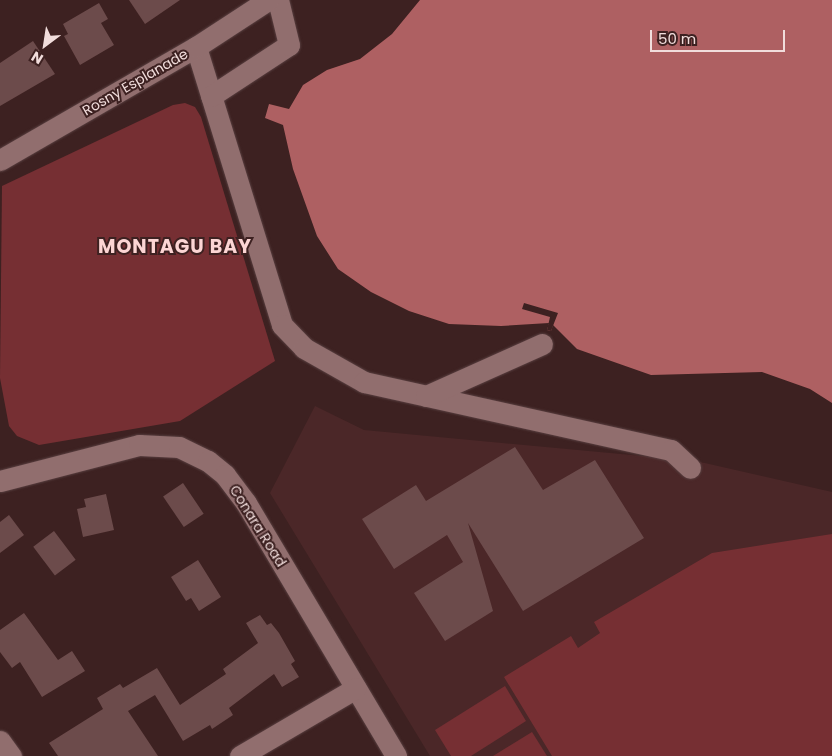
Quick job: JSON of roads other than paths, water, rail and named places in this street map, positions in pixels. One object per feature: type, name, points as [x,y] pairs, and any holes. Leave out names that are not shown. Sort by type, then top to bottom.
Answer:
[{"type":"street","name":"Rosny Esplanade","points":[[0,160],[196,47],[268,0]]},
{"type":"street","points":[[211,96],[289,45],[278,0]]},
{"type":"street","points":[[196,47],[282,325],[304,348],[364,382],[671,450],[690,468]]},
{"type":"street","points":[[426,396],[542,344]]},
{"type":"street","name":"Conara Road","points":[[0,481],[139,445],[164,445],[194,452],[225,474],[246,503],[396,756]]},
{"type":"street","points":[[240,756],[356,688]]},
{"type":"street","points":[[0,741],[11,756]]},
{"type":"district","name":"MONTAGU BAY","points":[[175,247]]}]
